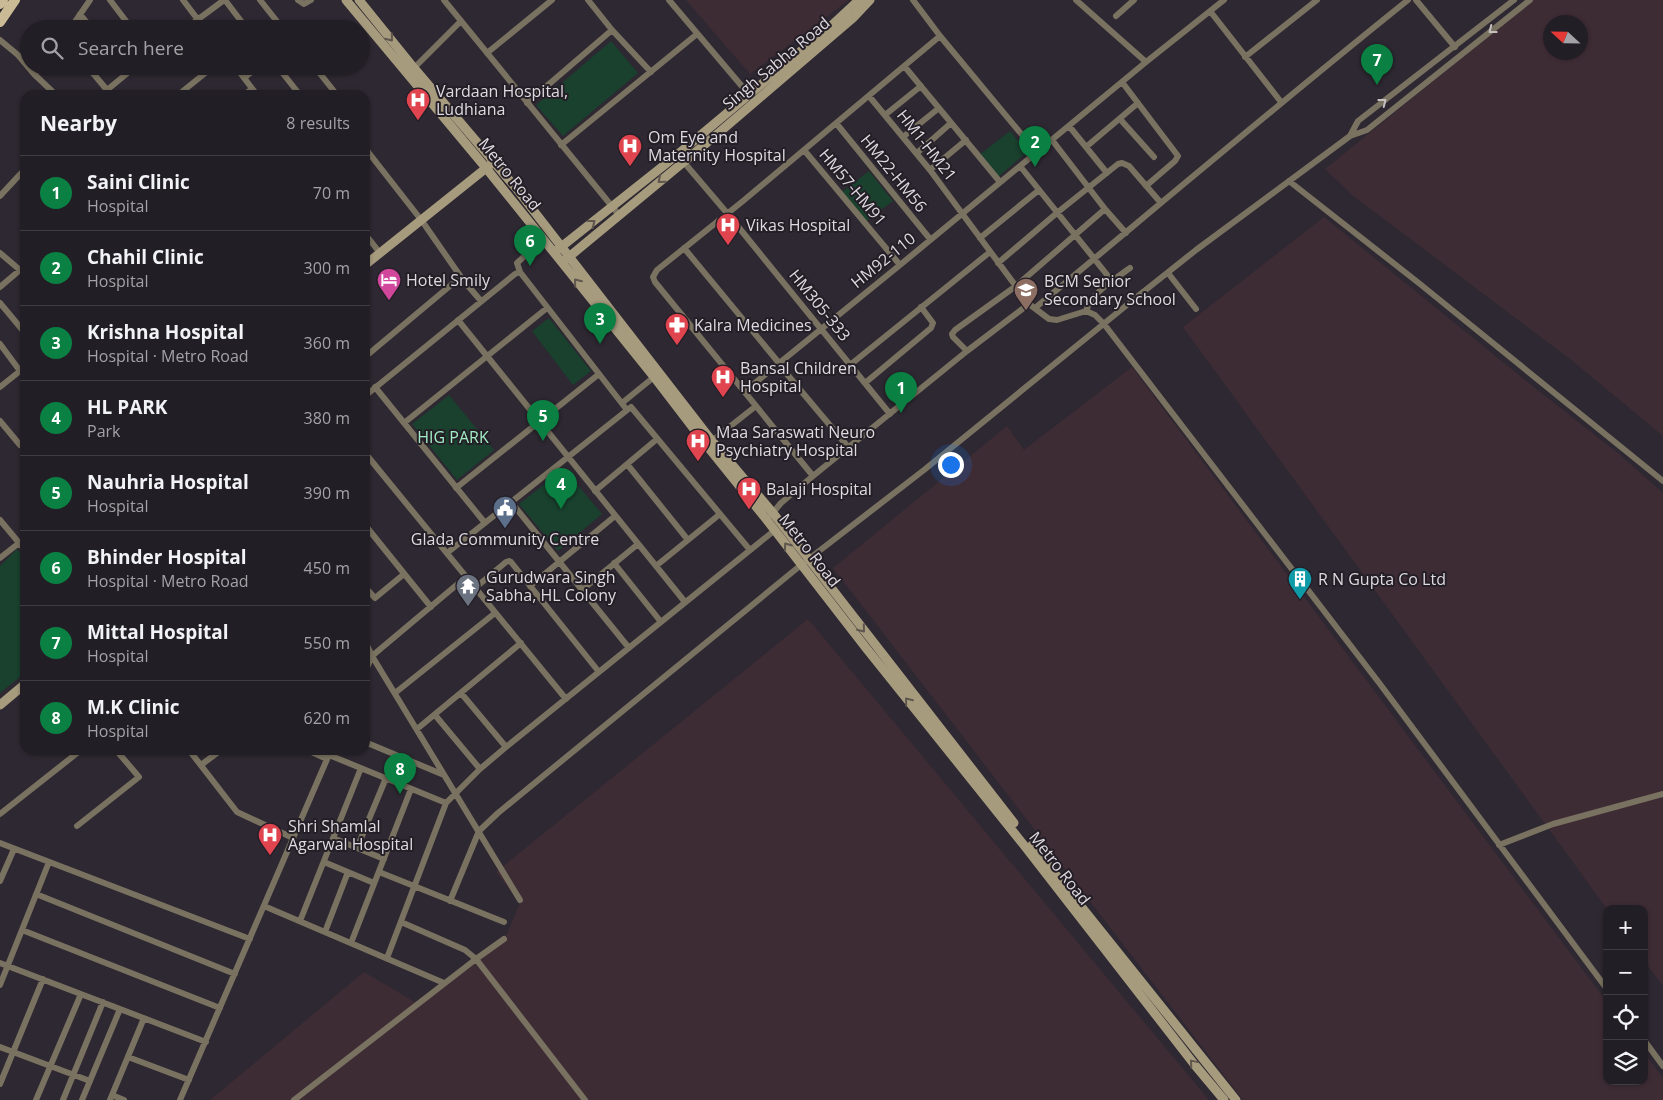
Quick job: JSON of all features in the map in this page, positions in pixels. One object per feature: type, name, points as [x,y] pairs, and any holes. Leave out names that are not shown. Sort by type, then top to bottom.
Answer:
[{"type":"main road","points":[[0,4],[3,0]]},
{"type":"main road","points":[[0,22],[15,0]]},
{"type":"street","points":[[76,20],[90,0]]},
{"type":"street","points":[[110,0],[125,20]]},
{"type":"street","points":[[183,0],[198,19],[224,0],[240,20]]},
{"type":"street","points":[[260,0],[276,20]]},
{"type":"street","points":[[298,0],[303,4],[311,0]]},
{"type":"street","name":"Metro Road","points":[[346,0],[364,20]]},
{"type":"street","name":"Metro Road","points":[[359,0],[411,71],[543,240],[557,250]]},
{"type":"street","points":[[444,0],[619,215]]},
{"type":"street","points":[[487,53],[552,0]]},
{"type":"street","points":[[588,0],[650,72]]},
{"type":"street","points":[[669,0],[752,98]]},
{"type":"street","name":"Singh Sabha Road","points":[[752,98],[859,0]]},
{"type":"street","name":"Singh Sabha Road","points":[[565,260],[619,215],[680,158],[854,17],[870,0]]},
{"type":"street","points":[[913,0],[940,36],[1037,152]]},
{"type":"street","points":[[1076,0],[1146,62]]},
{"type":"street","points":[[1116,16],[1134,0]]},
{"type":"street","name":"HM92-110","points":[[745,391],[1224,0]]},
{"type":"street","points":[[1245,57],[1317,0]]},
{"type":"street","points":[[770,516],[781,502],[966,351],[1032,306],[1126,233],[1281,102],[1408,0]]},
{"type":"street","points":[[1416,0],[1455,46]]},
{"type":"street","points":[[1350,136],[1358,121],[1514,0]]},
{"type":"street","points":[[450,900],[479,831],[498,813],[805,562],[924,470],[1168,273],[1350,136],[1367,130],[1530,0]]},
{"type":"street","points":[[1210,11],[1281,102]]},
{"type":"street","points":[[80,14],[85,20]]},
{"type":"street","points":[[411,71],[461,21]]},
{"type":"street","name":"Metro Road","points":[[370,26],[494,162],[557,250],[709,443]]},
{"type":"street","points":[[527,103],[612,30]]},
{"type":"street","points":[[562,145],[697,34]]},
{"type":"street","points":[[813,476],[653,279],[656,270],[728,213],[940,36]]},
{"type":"street","points":[[0,40],[20,57]]},
{"type":"street","points":[[905,67],[1000,182]]},
{"type":"street","points":[[35,75],[51,90]]},
{"type":"street","points":[[95,75],[107,90],[124,75]]},
{"type":"street","points":[[184,90],[203,75]]},
{"type":"street","points":[[242,75],[252,88],[250,90]]},
{"type":"street","points":[[244,78],[248,75]]},
{"type":"street","points":[[284,75],[296,90]]},
{"type":"street","points":[[321,75],[333,90]]},
{"type":"street","points":[[1122,82],[1178,156],[1175,161],[1146,186]]},
{"type":"street","points":[[885,115],[921,86]]},
{"type":"street","name":"HM1-HM21","points":[[869,96],[917,153],[1032,306]]},
{"type":"street","points":[[1086,147],[1138,103]]},
{"type":"street","points":[[903,136],[939,108]]},
{"type":"street","points":[[1120,119],[1154,157]]},
{"type":"street","name":"HM22-HM56","points":[[836,123],[930,239]]},
{"type":"street","points":[[917,153],[951,123]]},
{"type":"street","points":[[1068,126],[1107,172]]},
{"type":"street","points":[[930,170],[966,140]]},
{"type":"street","points":[[1052,140],[1126,233]]},
{"type":"street","name":"HM57-HM91","points":[[804,150],[900,265]]},
{"type":"street","points":[[370,154],[422,220],[463,280],[481,301]]},
{"type":"street","name":"Singh Sabha Road","points":[[557,250],[680,158]]},
{"type":"street","name":"HM305-333","points":[[680,158],[728,213],[890,414]]},
{"type":"street","points":[[370,261],[494,162]]},
{"type":"street","points":[[998,263],[1118,164],[1125,163],[1161,202]]},
{"type":"street","points":[[1020,166],[1112,281]]},
{"type":"street","points":[[0,196],[20,174]]},
{"type":"street","points":[[1289,181],[1420,284],[1663,481]]},
{"type":"street","points":[[980,238],[1039,190]]},
{"type":"street","points":[[966,351],[953,337],[953,332],[1016,286],[1105,209]]},
{"type":"street","points":[[370,240],[380,253]]},
{"type":"street","points":[[543,240],[517,262],[520,272],[627,410]]},
{"type":"street","points":[[684,248],[849,448]]},
{"type":"street","points":[[850,365],[990,252]]},
{"type":"street","points":[[0,253],[20,267]]},
{"type":"street","name":"Metro Road","points":[[565,260],[654,377],[770,516],[1236,1100]]},
{"type":"street","points":[[1086,311],[1091,300],[1130,268]]},
{"type":"street","points":[[0,287],[20,270]]},
{"type":"street","points":[[370,392],[481,301],[520,272]]},
{"type":"street","points":[[1168,273],[1196,309]]},
{"type":"street","points":[[370,353],[457,280],[463,280]]},
{"type":"street","points":[[0,303],[20,327]]},
{"type":"street","points":[[1032,306],[1049,319],[1057,320],[1086,311],[1095,315],[1104,324],[1369,669],[1603,984]]},
{"type":"street","points":[[865,383],[931,328],[933,323],[921,307]]},
{"type":"street","points":[[404,423],[547,308]]},
{"type":"street","points":[[458,320],[685,602]]},
{"type":"street","points":[[0,344],[20,366]]},
{"type":"street","points":[[0,387],[20,371]]},
{"type":"street","points":[[456,488],[599,374]]},
{"type":"street","points":[[622,403],[654,377]]},
{"type":"street","points":[[375,387],[485,523]]},
{"type":"street","points":[[447,554],[631,406],[750,550]]},
{"type":"street","points":[[709,443],[756,406]]},
{"type":"street","points":[[0,422],[20,445]]},
{"type":"street","points":[[595,491],[657,438]]},
{"type":"street","points":[[370,460],[566,699]]},
{"type":"street","points":[[627,464],[688,540]]},
{"type":"street","points":[[511,502],[629,648]]},
{"type":"street","points":[[656,566],[720,514]]},
{"type":"street","points":[[530,586],[615,516]]},
{"type":"street","name":"Metro Road","points":[[770,516],[775,530],[805,562],[866,648],[1224,1100]]},
{"type":"street","points":[[0,520],[19,543],[0,558]]},
{"type":"street","points":[[387,958],[446,803],[455,792],[506,747],[775,530]]},
{"type":"street","points":[[370,531],[431,607]]},
{"type":"street","points":[[582,590],[638,544]]},
{"type":"street","points":[[475,588],[509,561],[599,672]]},
{"type":"street","points":[[614,563],[661,622]]},
{"type":"street","points":[[370,592],[376,598],[404,574]]},
{"type":"street","points":[[370,661],[372,656],[466,577]]},
{"type":"street","points":[[395,693],[495,613]]},
{"type":"street","points":[[417,730],[521,643]]},
{"type":"street","points":[[370,652],[520,900]]},
{"type":"street","points":[[0,705],[20,688]]},
{"type":"street","points":[[462,693],[506,747]]},
{"type":"street","points":[[435,715],[480,769]]},
{"type":"street","points":[[370,744],[445,776]]},
{"type":"street","points":[[0,814],[75,755]]},
{"type":"street","points":[[76,826],[139,777],[120,755]]},
{"type":"street","points":[[193,755],[237,812],[293,838]]},
{"type":"street","points":[[201,766],[215,755]]},
{"type":"street","points":[[180,1100],[329,755],[446,803]]},
{"type":"street","points":[[300,921],[361,768]]},
{"type":"street","points":[[357,848],[386,778]]},
{"type":"street","points":[[351,943],[411,789]]},
{"type":"street","points":[[1499,845],[1553,824],[1663,794]]},
{"type":"street","points":[[333,838],[384,859]]},
{"type":"street","points":[[0,843],[250,939]]},
{"type":"street","points":[[0,881],[14,849]]},
{"type":"street","points":[[0,986],[49,862]]},
{"type":"street","points":[[324,862],[374,883]]},
{"type":"street","points":[[325,932],[348,872]]},
{"type":"street","points":[[379,872],[504,922]]},
{"type":"street","points":[[36,894],[235,974]]},
{"type":"street","points":[[264,906],[444,983]]},
{"type":"street","points":[[401,922],[465,950],[476,959],[585,1100]]},
{"type":"street","points":[[22,930],[220,1008]]},
{"type":"street","points":[[294,1100],[444,983],[504,939]]},
{"type":"street","points":[[0,963],[206,1042]]},
{"type":"street","points":[[0,1084],[43,979]]},
{"type":"street","points":[[36,1100],[81,994]]},
{"type":"street","points":[[63,1100],[104,1002]]},
{"type":"street","points":[[82,1100],[120,1009]]},
{"type":"street","points":[[124,1100],[111,1098],[144,1018]]},
{"type":"street","points":[[1648,1045],[1663,1066]]},
{"type":"street","points":[[0,1047],[90,1080]]},
{"type":"street","points":[[128,1057],[189,1080]]},
{"type":"shaded area","points":[[686,0],[849,0],[750,74]]},
{"type":"shaded area","points":[[1534,0],[1663,0],[1663,436],[1570,359],[1352,195],[1325,169]]},
{"type":"shaded area","points":[[1324,217],[1619,454],[1663,493],[1663,986],[1648,966],[1648,905],[1604,905],[1183,327]]},
{"type":"shaded area","points":[[1132,367],[1603,997],[1603,1085],[1648,1085],[1648,1058],[1663,1078],[1663,1100],[1243,1100],[833,568],[1007,426],[1024,450]]},
{"type":"shaded area","points":[[808,619],[1209,1100],[210,1100],[364,972],[420,1005],[507,934],[520,903],[496,872]]},
{"type":"green space","points":[[611,41],[638,73],[563,136],[536,105]]},
{"type":"green space","points":[[1010,131],[1027,152],[997,178],[978,156]]},
{"type":"green space","points":[[869,171],[893,201],[866,221],[842,192]]},
{"type":"green space","points":[[549,318],[591,371],[573,385],[532,331]]},
{"type":"green space","name":"HIG PARK","points":[[449,395],[494,450],[457,480],[412,424]]},
{"type":"green space","points":[[564,469],[602,514],[558,551],[519,504]]},
{"type":"green space","points":[[17,549],[20,553],[20,677],[0,693],[0,566]]},
{"type":"place","name":"Mittal Hospital","points":[[1377,85]]},
{"type":"place","name":"Vardaan Hospital, Ludhiana","points":[[418,121]]},
{"type":"place","name":"Om Eye and Maternity Hospital","points":[[630,167]]},
{"type":"place","name":"Chahil Clinic","points":[[1035,167]]},
{"type":"place","name":"Vikas Hospital","points":[[728,246]]},
{"type":"place","name":"Bhinder Hospital","points":[[530,266]]},
{"type":"place","name":"Hotel Smily","points":[[389,301]]},
{"type":"place","name":"BCM Senior Secondary School","points":[[1026,311]]},
{"type":"place","name":"Krishna Hospital","points":[[600,344]]},
{"type":"place","name":"Kalra Medicines","points":[[677,346]]},
{"type":"place","name":"Bansal Children Hospital","points":[[723,398]]},
{"type":"place","name":"Saini Clinic","points":[[901,413]]},
{"type":"place","name":"Nauhria Hospital","points":[[543,441]]},
{"type":"place","name":"Maa Saraswati Neuro Psychiatry Hospital","points":[[698,462]]},
{"type":"place","name":"HL PARK","points":[[561,509]]},
{"type":"place","name":"Balaji Hospital","points":[[749,510]]},
{"type":"place","name":"Glada Community Centre","points":[[505,529]]},
{"type":"place","name":"R N Gupta Co Ltd","points":[[1300,600]]},
{"type":"place","name":"Gurudwara Singh Sabha, HL Colony","points":[[468,607]]},
{"type":"place","name":"M.K Clinic","points":[[400,794]]},
{"type":"place","name":"Shri Shamlal Agarwal Hospital","points":[[270,856]]}]
